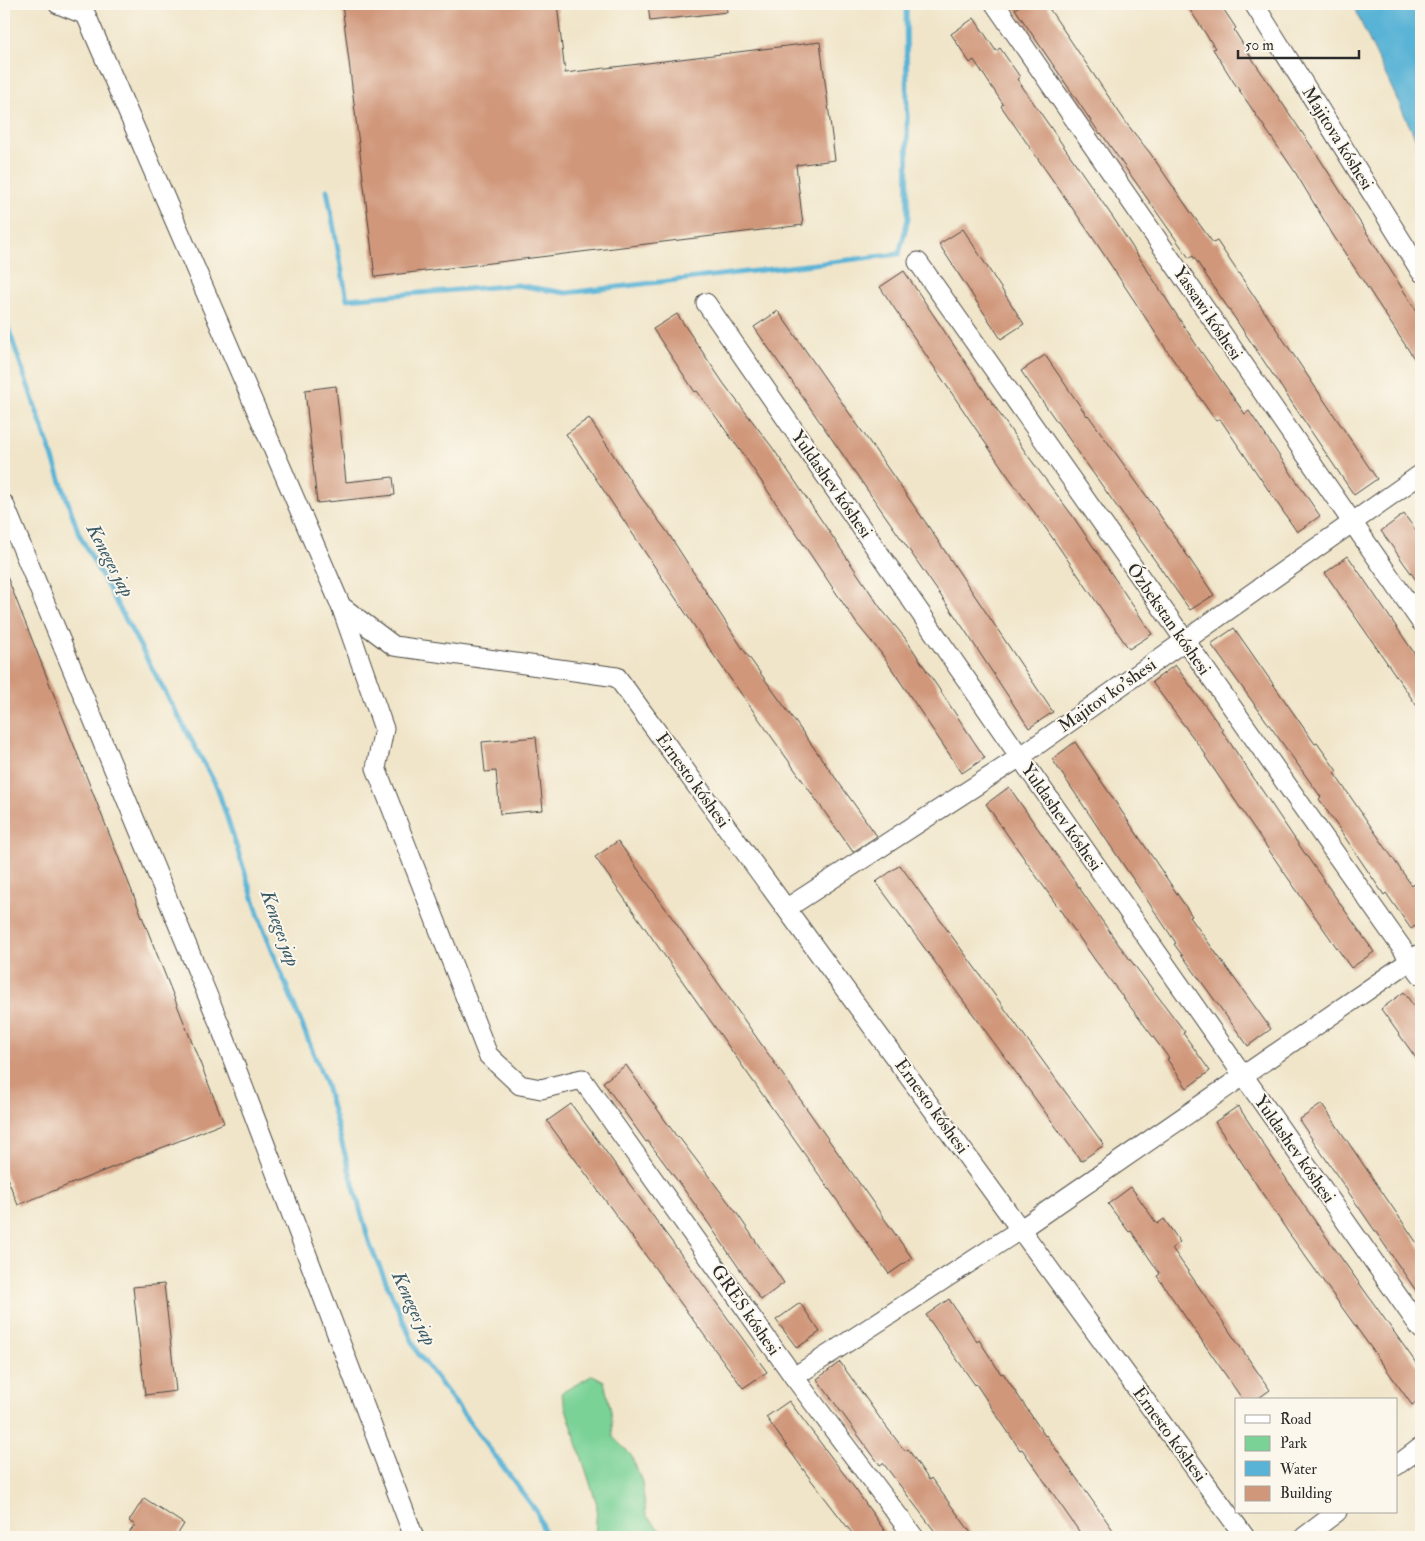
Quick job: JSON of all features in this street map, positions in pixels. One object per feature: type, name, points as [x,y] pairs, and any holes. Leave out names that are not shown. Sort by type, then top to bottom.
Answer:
[{"type":"street","points":[[58,4],[86,15],[341,606]]},
{"type":"street","name":"Yassawi kóshesi","points":[[995,4],[1421,622]]},
{"type":"street","name":"Majitova kóshesi","points":[[1254,4],[1421,272]]},
{"type":"street","name":"Ózbekstan kóshesi","points":[[918,262],[1184,642],[1418,963]]},
{"type":"street","name":"Yuldashev kóshesi","points":[[706,303],[1020,757],[1421,1329]]},
{"type":"street","name":"Majitov ko'shesi","points":[[787,908],[1020,757],[1421,474]]},
{"type":"street","points":[[4,504],[219,1023],[414,1537]]},
{"type":"street","name":"Ernesto kóshesi","points":[[341,606],[394,646],[617,677],[1245,1537]]},
{"type":"street","name":"GRES kóshesi","points":[[341,606],[384,729],[376,768],[488,1055],[520,1085],[541,1089],[582,1079],[794,1377],[914,1537]]},
{"type":"street","points":[[794,1377],[1021,1229],[1244,1076],[1418,963]]},
{"type":"street","points":[[1398,1464],[1421,1447]]},
{"type":"street","points":[[1304,1537],[1334,1514]]},
{"type":"green space","points":[[593,1375],[604,1381],[611,1411],[613,1437],[631,1455],[642,1482],[646,1515],[666,1537],[595,1537],[597,1505],[561,1393]]},
{"type":"water","points":[[1351,4],[1421,4],[1421,150],[1355,10]]},
{"type":"building","points":[[342,4],[557,4],[565,73],[820,42],[835,160],[796,165],[803,225],[375,277]]},
{"type":"building","points":[[648,4],[726,4],[727,12],[650,21]]},
{"type":"building","points":[[1022,4],[1046,4],[1127,124],[1150,153],[1213,243],[1217,241],[1377,479],[1354,495],[1193,256],[1189,258],[1100,134],[1015,9]]},
{"type":"building","points":[[1186,4],[1220,4],[1236,28],[1234,30],[1255,63],[1316,153],[1421,318],[1421,369],[1333,235],[1295,172],[1233,81],[1213,49],[1215,48]]},
{"type":"building","points":[[974,18],[996,51],[1000,48],[1020,77],[1017,79],[1114,219],[1197,346],[1245,414],[1249,411],[1320,516],[1297,532],[1220,419],[1216,421],[1172,358],[1091,235],[1001,106],[1003,104],[974,60],[970,63],[951,34]]},
{"type":"building","points":[[963,229],[1024,324],[1001,339],[939,244]]},
{"type":"building","points":[[904,271],[1028,456],[1072,515],[1152,634],[1129,649],[1003,469],[880,287]]},
{"type":"building","points":[[778,311],[926,523],[1053,712],[1029,728],[964,629],[754,327]]},
{"type":"building","points":[[677,314],[724,384],[772,447],[882,610],[905,638],[985,758],[962,773],[881,653],[857,624],[745,457],[697,391],[695,392],[653,329]]},
{"type":"building","points":[[1045,355],[1087,416],[1153,505],[1214,595],[1190,610],[1021,371]]},
{"type":"building","points":[[336,386],[346,482],[393,477],[395,495],[317,503],[305,390]]},
{"type":"building","points":[[589,418],[641,497],[668,533],[741,646],[877,836],[853,852],[713,654],[566,434]]},
{"type":"building","points":[[1404,514],[1421,538],[1421,587],[1381,531]]},
{"type":"building","points":[[1348,556],[1421,663],[1421,712],[1325,573]]},
{"type":"building","points":[[4,569],[224,1123],[18,1205],[4,1170]]},
{"type":"building","points":[[1234,628],[1315,744],[1317,743],[1337,771],[1334,773],[1412,886],[1414,884],[1421,894],[1421,922],[1411,929],[1386,893],[1384,895],[1319,799],[1321,797],[1211,644]]},
{"type":"building","points":[[1175,665],[1223,730],[1299,845],[1374,952],[1351,968],[1281,868],[1206,755],[1152,682]]},
{"type":"building","points":[[536,737],[543,810],[500,814],[496,771],[485,772],[482,742]]},
{"type":"building","points":[[1075,742],[1192,916],[1190,917],[1271,1029],[1248,1046],[1174,944],[1176,943],[1052,759]]},
{"type":"building","points":[[1009,787],[1119,945],[1185,1032],[1183,1033],[1210,1071],[1187,1088],[1167,1059],[1169,1058],[1095,960],[986,804]]},
{"type":"building","points":[[618,841],[912,1258],[889,1274],[595,857]]},
{"type":"building","points":[[900,865],[1104,1145],[1081,1161],[876,882]]},
{"type":"building","points":[[1404,992],[1421,1017],[1421,1065],[1381,1009]]},
{"type":"building","points":[[626,1065],[677,1137],[736,1212],[784,1283],[761,1300],[702,1214],[648,1141],[646,1142],[603,1082]]},
{"type":"building","points":[[571,1104],[767,1372],[743,1388],[547,1121]]},
{"type":"building","points":[[1322,1104],[1421,1249],[1421,1298],[1299,1120]]},
{"type":"building","points":[[1238,1106],[1305,1207],[1421,1370],[1421,1398],[1412,1405],[1288,1232],[1215,1122]]},
{"type":"building","points":[[1131,1187],[1157,1224],[1164,1219],[1180,1242],[1172,1248],[1270,1390],[1259,1398],[1242,1398],[1157,1276],[1160,1274],[1131,1231],[1129,1232],[1108,1204]]},
{"type":"building","points":[[164,1284],[176,1391],[145,1395],[133,1287]]},
{"type":"building","points":[[949,1299],[977,1342],[979,1340],[1001,1374],[1003,1373],[1045,1436],[1118,1537],[1083,1537],[1022,1449],[1020,1450],[976,1384],[926,1315]]},
{"type":"building","points":[[800,1303],[820,1332],[797,1348],[776,1320]]},
{"type":"building","points":[[840,1362],[882,1421],[905,1451],[908,1449],[929,1480],[931,1478],[974,1537],[939,1537],[883,1463],[880,1465],[817,1379]]},
{"type":"building","points":[[789,1401],[889,1537],[855,1537],[808,1476],[766,1417]]},
{"type":"building","points":[[144,1498],[184,1524],[176,1537],[126,1537],[135,1525],[129,1521]]},
{"type":"waterway","points":[[327,190],[347,299],[517,285],[566,293],[899,254],[908,219],[906,4]]},
{"type":"waterway","name":"Keneges jap","points":[[4,316],[79,534],[217,787],[262,925],[325,1082],[370,1245],[417,1352],[537,1512],[546,1537]]}]
